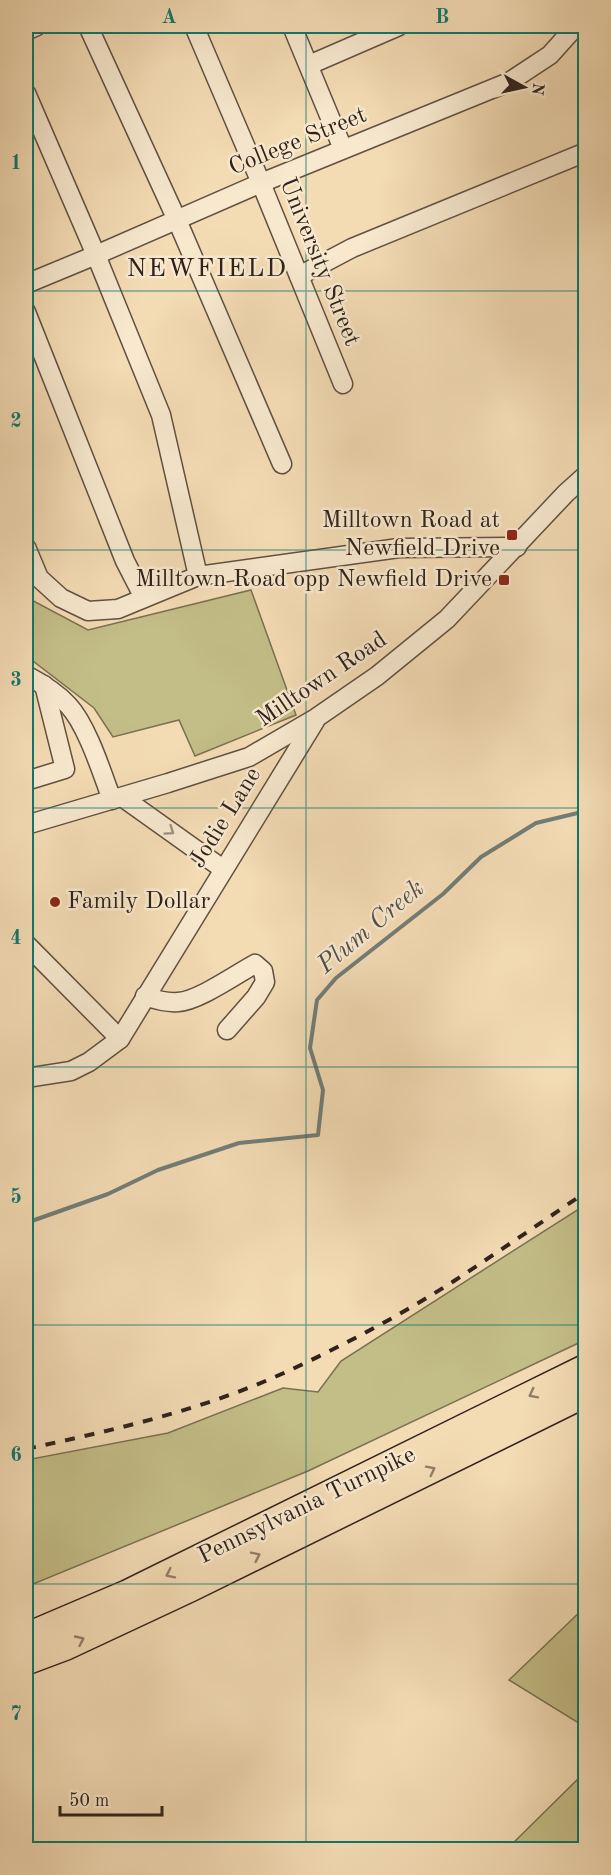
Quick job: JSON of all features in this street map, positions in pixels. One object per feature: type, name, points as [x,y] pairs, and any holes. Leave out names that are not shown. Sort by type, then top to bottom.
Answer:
[{"type":"highway","name":"Pennsylvania Turnpike","points":[[26,1637],[167,1575],[585,1368]]},
{"type":"highway","name":"Pennsylvania Turnpike","points":[[26,1661],[66,1646],[190,1588],[585,1393]]},
{"type":"street","points":[[26,31],[37,26]]},
{"type":"street","points":[[88,26],[177,220],[282,464]]},
{"type":"street","name":"University Street","points":[[194,26],[261,183],[342,384]]},
{"type":"street","points":[[292,26],[343,149]]},
{"type":"street","points":[[309,65],[399,26]]},
{"type":"street","name":"College Street","points":[[26,284],[261,183],[509,82],[550,55],[576,26]]},
{"type":"street","points":[[26,93],[96,255],[160,415],[198,576]]},
{"type":"street","points":[[299,276],[352,248],[585,152]]},
{"type":"street","points":[[26,312],[125,561],[144,598]]},
{"type":"street","name":"Milltown Road","points":[[26,825],[249,757],[316,718],[376,676],[447,619],[585,475]]},
{"type":"street","points":[[26,548],[39,578],[61,598],[88,611],[118,609],[198,576],[399,548],[517,547]]},
{"type":"street","points":[[26,675],[44,685],[69,706],[117,798],[223,869]]},
{"type":"street","points":[[26,781],[65,769],[44,685]]},
{"type":"street","name":"Jodie Lane","points":[[26,1078],[71,1071],[120,1039],[316,718]]},
{"type":"street","points":[[26,944],[120,1039]]},
{"type":"street","points":[[145,996],[159,1001],[178,1002],[195,998],[255,964],[263,971],[265,982],[256,998],[227,1030]]},
{"type":"shaded area","points":[[251,590],[296,715],[195,756],[179,720],[113,737],[94,708],[26,658],[26,597],[88,630]]},
{"type":"shaded area","points":[[585,1205],[585,1340],[308,1471],[26,1587],[26,1460],[168,1433],[283,1388],[318,1392],[341,1361]]},
{"type":"shaded area","points":[[585,1607],[585,1727],[509,1680]]},
{"type":"shaded area","points":[[585,1772],[585,1849],[507,1849]]},
{"type":"waterway","name":"Plum Creek","points":[[26,1223],[108,1194],[158,1170],[239,1143],[318,1135],[323,1090],[310,1048],[317,1000],[336,978],[443,894],[481,857],[536,823],[586,811]]},
{"type":"railway","points":[[26,1449],[158,1418],[223,1397],[286,1372],[372,1329],[434,1294],[586,1192]]},
{"type":"place","name":"Milltown Road at Newfield Drive","points":[[512,535]]},
{"type":"place","name":"Milltown Road opp Newfield Drive","points":[[504,580]]},
{"type":"place","name":"Family Dollar","points":[[55,902]]},
{"type":"district","name":"NEWFIELD","points":[[207,269]]}]
